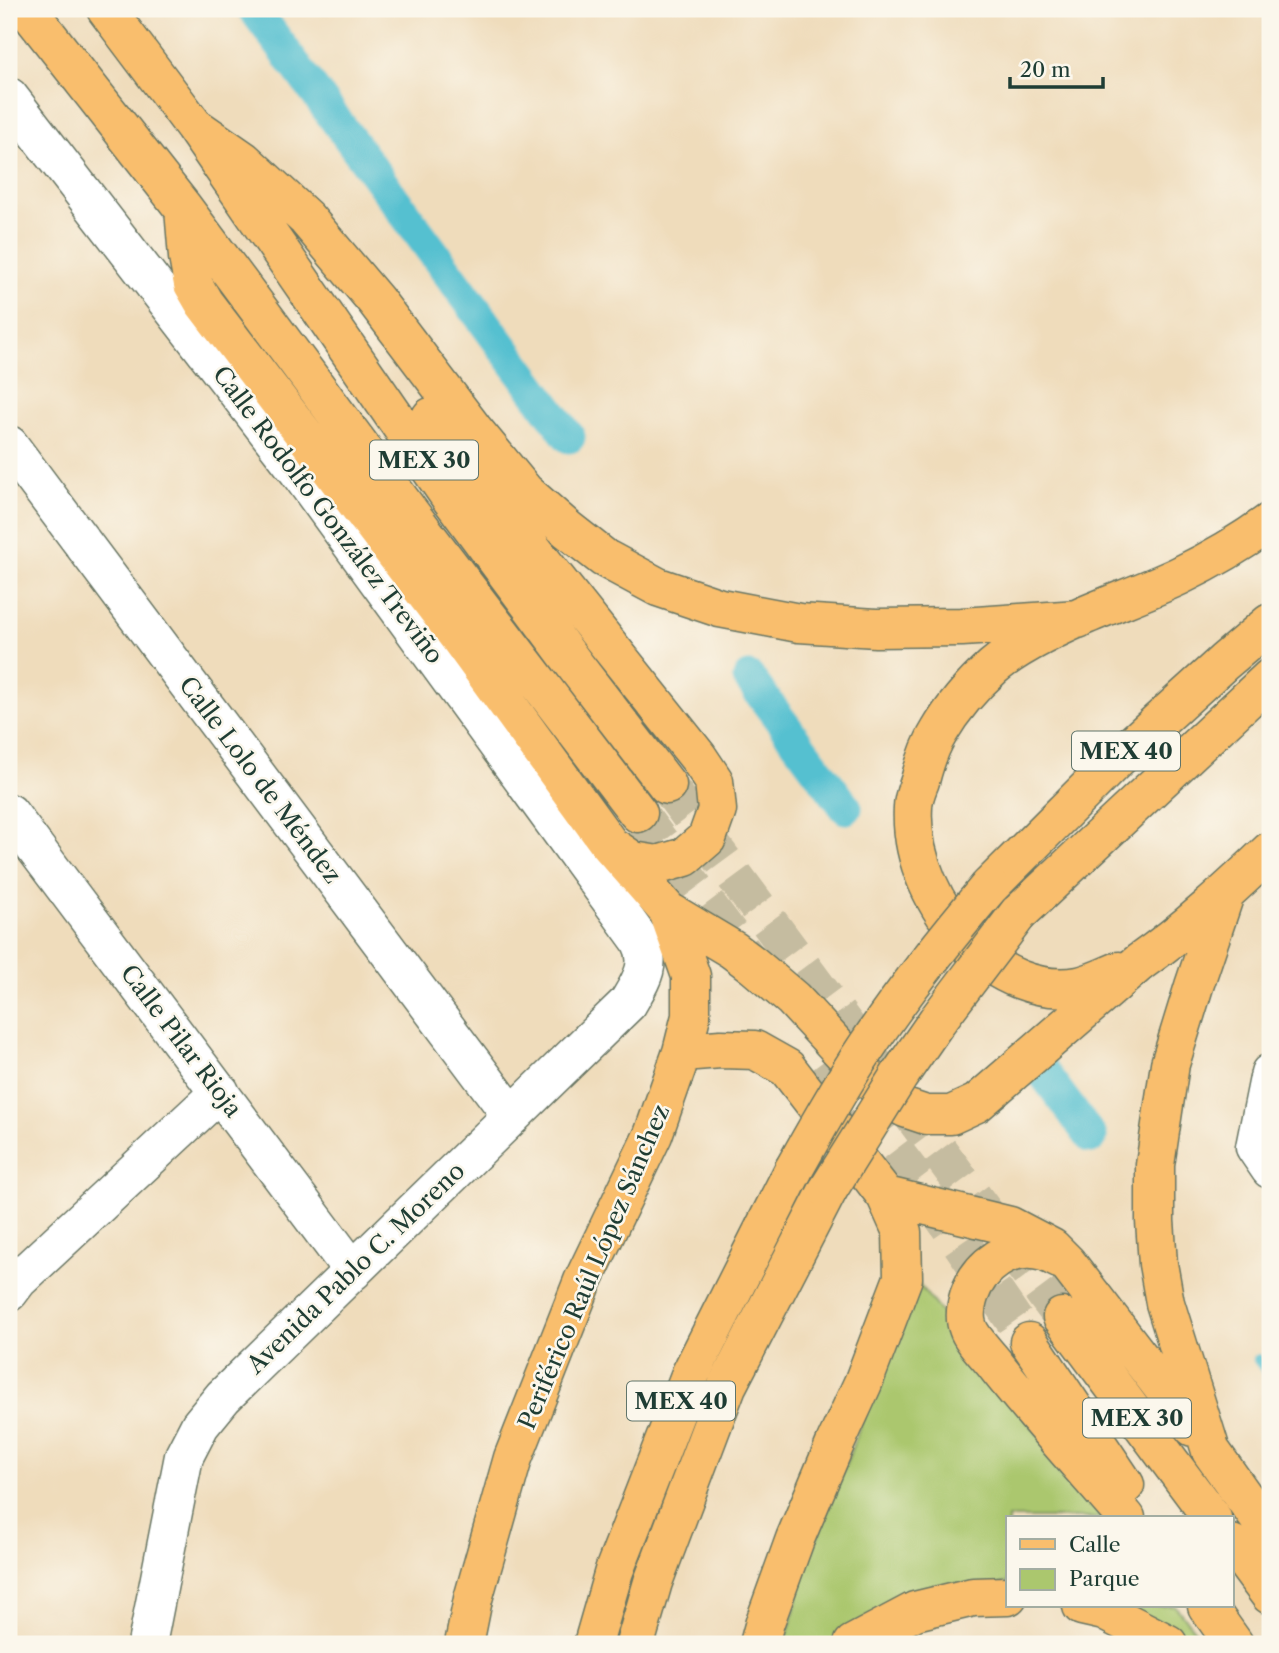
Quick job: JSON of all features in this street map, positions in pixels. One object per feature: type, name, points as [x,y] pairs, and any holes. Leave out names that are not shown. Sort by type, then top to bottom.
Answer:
[{"type":"main road","name":"MEX 30","points":[[106,9],[194,126],[452,500],[667,785]]},
{"type":"main road","name":"MEX 30","points":[[22,15],[184,209],[638,813]]},
{"type":"main road","points":[[194,126],[243,160],[306,218],[376,301],[473,429],[525,492],[566,529],[604,558],[658,587],[720,608],[799,623],[876,628],[1077,619]]},
{"type":"main road","points":[[184,209],[193,284],[204,303],[460,639],[609,844],[668,911],[753,965],[793,999],[884,1094],[905,1108],[926,1115],[951,1115],[977,1103],[1140,962],[1169,942],[1226,893],[1270,851]]},
{"type":"main road","points":[[306,218],[316,249],[346,299],[398,372],[490,496],[698,757],[714,781],[717,810],[707,838],[685,857],[658,865],[633,861],[609,844]]},
{"type":"main road","points":[[1140,962],[1082,986],[1056,988],[1032,984],[1001,971],[976,952],[953,928],[927,884],[914,844],[913,805],[923,771],[938,733],[960,702],[994,666],[1019,649],[1077,619],[1179,576],[1270,522]]},
{"type":"main road","name":"MEX 40","points":[[593,1644],[614,1571],[691,1373],[794,1169],[827,1109],[864,1051],[903,994],[989,887],[1118,758],[1270,623]]},
{"type":"main road","name":"MEX 40","points":[[635,1644],[653,1581],[727,1386],[828,1190],[899,1076],[1018,914],[1270,678]]},
{"type":"main road","points":[[1211,1451],[1165,1303],[1158,1264],[1155,1165],[1170,1064],[1226,893]]},
{"type":"main road","name":"Periférico Raúl López Sánchez","points":[[464,1644],[473,1599],[513,1458],[583,1281],[653,1135],[682,1052],[691,1016],[691,976],[668,911]]},
{"type":"main road","points":[[682,1052],[755,1050],[787,1068],[886,1196],[902,1232],[903,1278],[863,1383],[795,1539],[759,1644]]},
{"type":"main road","points":[[886,1196],[1010,1226],[1052,1248],[1067,1263],[1211,1451],[1270,1534]]},
{"type":"main road","points":[[1067,1263],[1044,1252],[1029,1250],[1015,1251],[997,1258],[984,1268],[973,1284],[967,1304],[968,1331],[1124,1516]]},
{"type":"main road","name":"MEX 30","points":[[1062,1317],[1211,1516]]},
{"type":"main road","name":"MEX 30","points":[[1029,1342],[1147,1516]]},
{"type":"main road","points":[[1234,1547],[1270,1595]]},
{"type":"main road","points":[[853,1644],[915,1611],[973,1597],[1006,1596]]},
{"type":"main road","points":[[1091,1608],[1104,1611],[1168,1644]]},
{"type":"main road","points":[[1204,1608],[1223,1628]]},
{"type":"street","name":"Calle Rodolfo González Treviño","points":[[9,97],[299,472],[640,940]]},
{"type":"street","name":"Calle Lolo de Méndez","points":[[9,445],[512,1116]]},
{"type":"street","name":"Calle Pilar Rioja","points":[[9,813],[353,1271]]},
{"type":"street","name":"Avenida Pablo C. Moreno","points":[[147,1644],[184,1456],[200,1425],[223,1397],[628,1003],[645,970],[646,959],[640,940]]},
{"type":"street","points":[[1270,1073],[1255,1147],[1270,1169]]},
{"type":"street","points":[[9,1292],[18,1280],[220,1092]]},
{"type":"green space","points":[[916,1281],[1103,1516],[1006,1516],[1006,1583],[834,1644],[785,1644],[805,1570]]},
{"type":"green space","points":[[1112,1608],[1177,1608],[1206,1644],[1200,1644]]},
{"type":"waterway","points":[[254,9],[569,437]]},
{"type":"waterway","points":[[749,678],[846,808]]},
{"type":"waterway","points":[[1039,1067],[1091,1137]]},
{"type":"waterway","points":[[1258,1360],[1270,1376]]},
{"type":"tunnel","points":[[667,785],[1062,1317]]},
{"type":"tunnel","points":[[638,813],[748,959]]},
{"type":"tunnel","points":[[825,1060],[930,1198],[1029,1342]]}]
